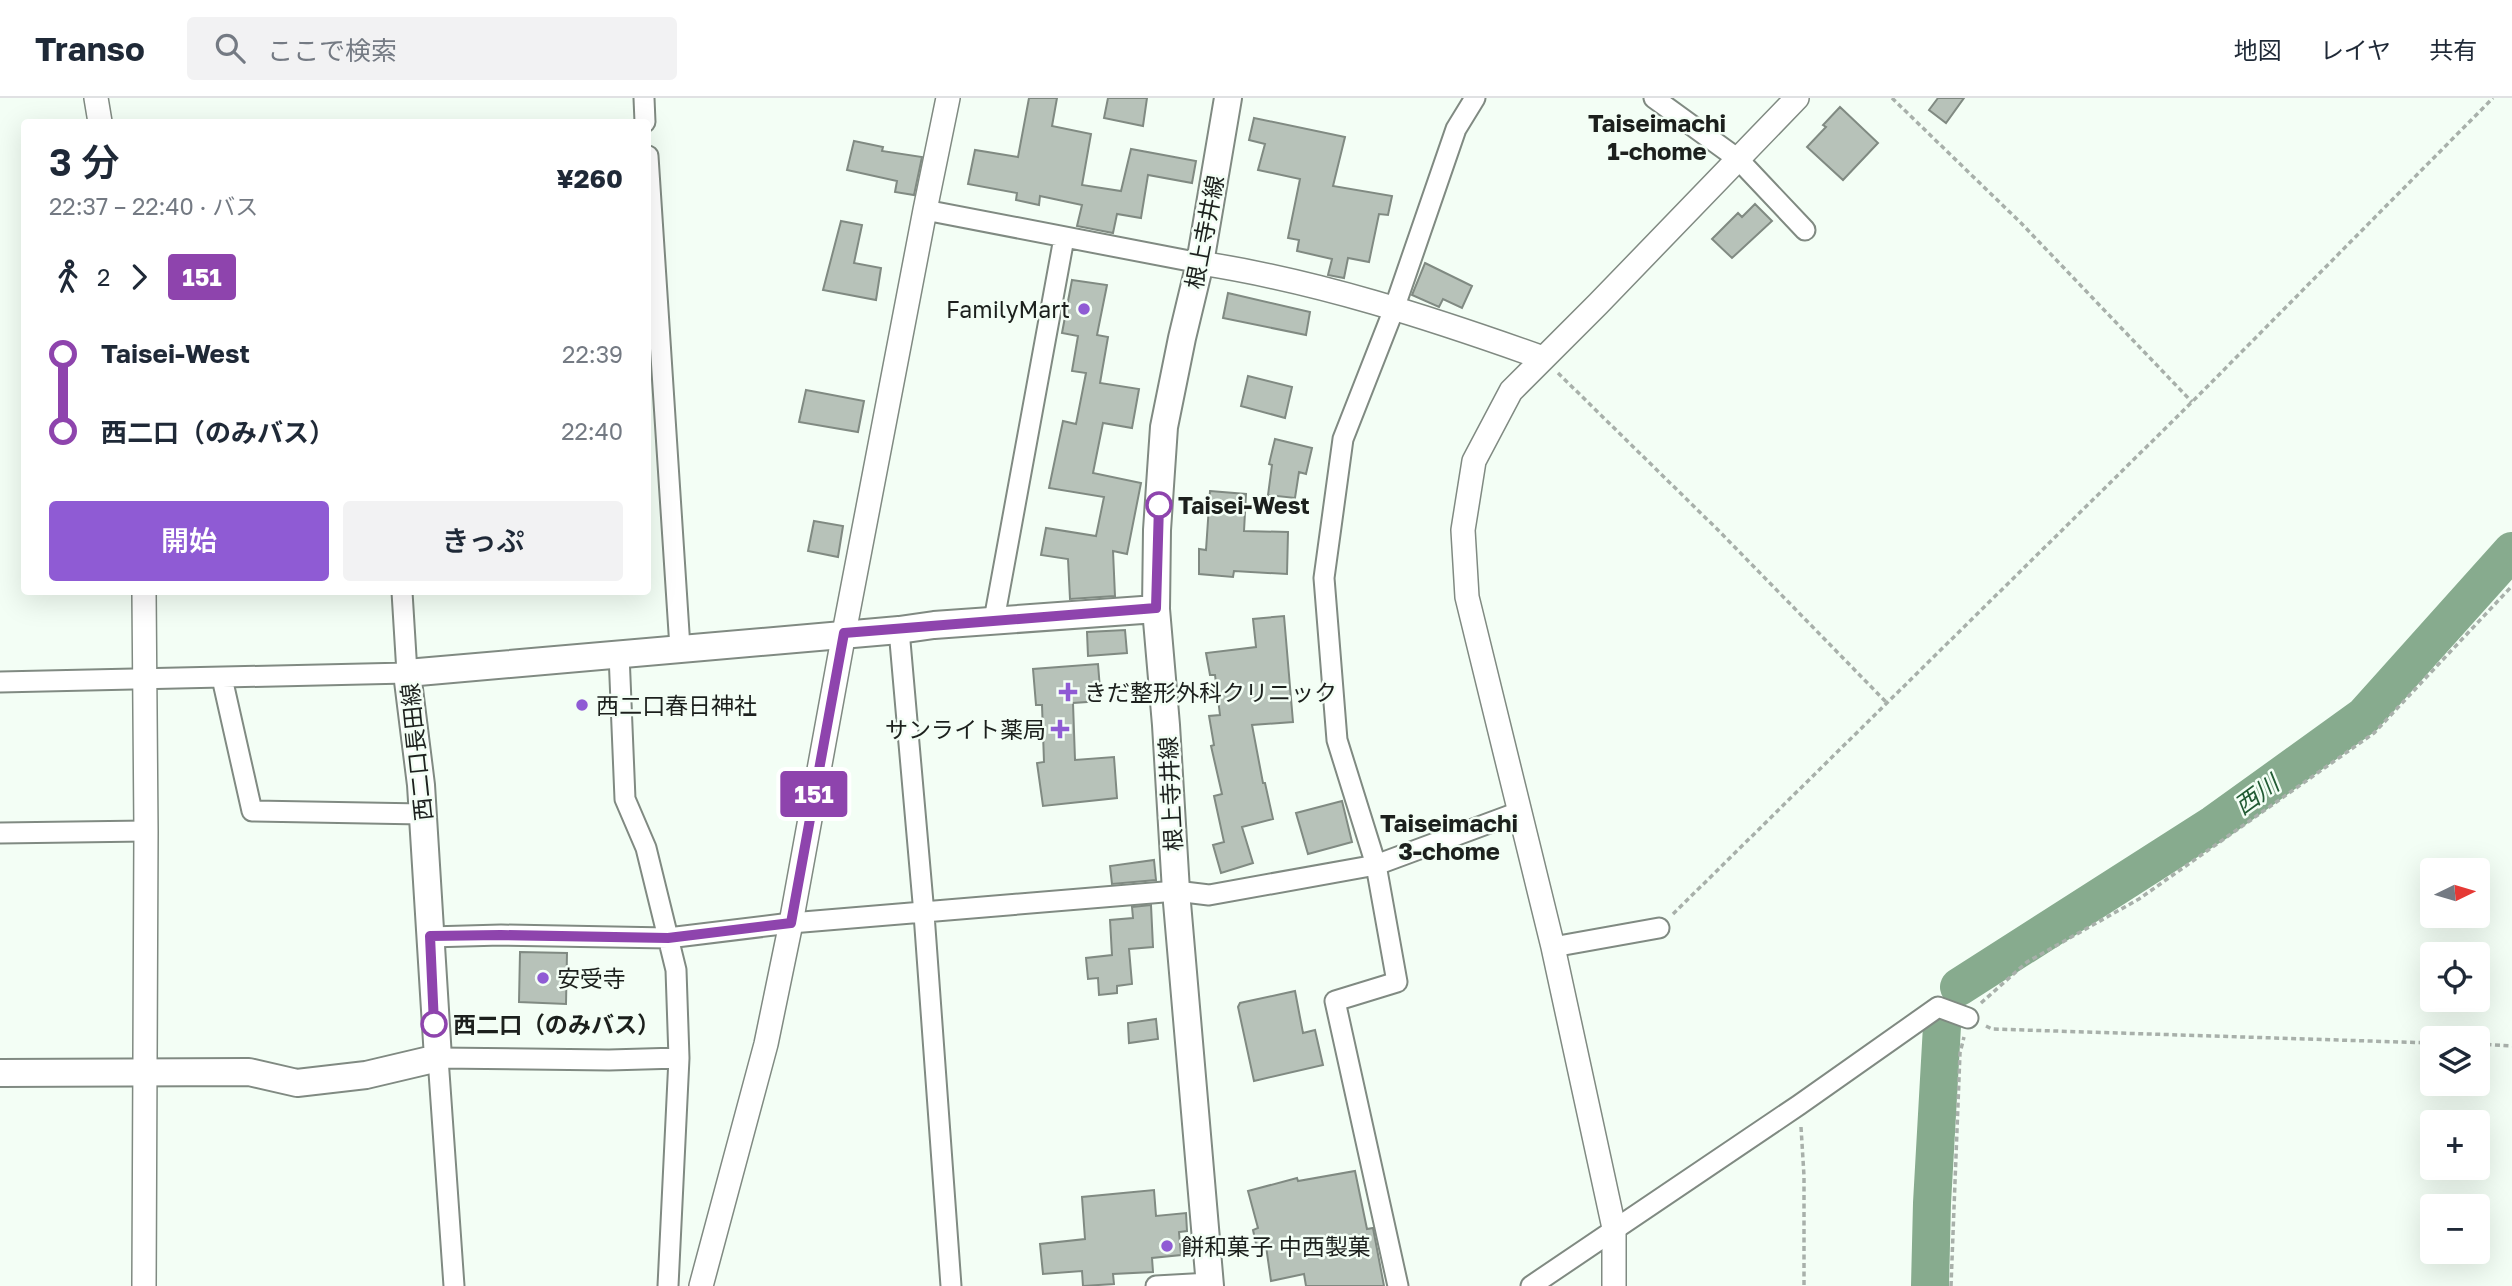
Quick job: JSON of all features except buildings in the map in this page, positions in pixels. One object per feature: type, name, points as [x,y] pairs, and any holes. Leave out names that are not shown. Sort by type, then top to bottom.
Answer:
[{"type":"main road","name":"根上寺井線","points":[[1210,1284],[1176,891],[1156,608],[1157,530],[1164,427],[1200,263],[1228,98]]},
{"type":"main road","name":"西二口長田線","points":[[438,1059],[423,814],[407,673],[1156,608]]},
{"type":"main road","points":[[0,1073],[249,1073],[297,1083],[366,1075],[438,1059]]},
{"type":"street","points":[[96,98],[100,119]]},
{"type":"street","points":[[643,98],[645,119]]},
{"type":"street","points":[[701,1286],[766,1044],[948,98]]},
{"type":"street","points":[[1398,1286],[1335,1001],[1397,982],[1376,865],[1337,740],[1324,578],[1343,439],[1394,309],[1456,129],[1475,98]]},
{"type":"street","points":[[1654,98],[1738,159],[1805,230]]},
{"type":"street","points":[[1614,1286],[1614,1228],[1553,947],[1466,597],[1462,530],[1474,461],[1511,390],[1797,98]]},
{"type":"street","points":[[925,210],[1064,238],[1261,272],[1394,309],[1542,358]]},
{"type":"street","points":[[994,620],[1064,238]]},
{"type":"street","points":[[651,246],[654,337],[680,648]]},
{"type":"street","points":[[144,595],[144,1286]]},
{"type":"street","points":[[0,682],[407,673],[402,595]]},
{"type":"street","points":[[899,630],[924,914],[951,1286]]},
{"type":"street","points":[[619,654],[625,799],[646,848],[676,971],[679,1058],[668,1286]]},
{"type":"street","points":[[222,677],[252,811],[423,814]]},
{"type":"street","points":[[430,936],[668,938],[791,923],[1176,891],[1209,895],[1376,865],[1520,812]]},
{"type":"street","points":[[0,832],[146,831]]},
{"type":"street","points":[[1553,947],[1659,928]]},
{"type":"street","points":[[1531,1286],[1799,1105],[1938,1007],[1968,1018]]},
{"type":"street","points":[[454,1286],[438,1059],[679,1058]]},
{"type":"street","points":[[1156,1286],[1210,1284]]},
{"type":"path","points":[[1892,98],[2021,223],[2192,402]]},
{"type":"path","points":[[1659,928],[2192,402],[2493,98]]},
{"type":"path","points":[[1542,358],[1717,530],[1887,703]]},
{"type":"path","points":[[1951,1286],[1960,1053],[1968,1018],[1983,1000],[2028,962],[2139,899],[2374,733],[2512,586]]},
{"type":"path","points":[[1968,1018],[1992,1029],[2420,1043]]},
{"type":"path","points":[[2490,1045],[2512,1046]]},
{"type":"path","points":[[1799,1105],[1804,1176],[1804,1286]]},
{"type":"waterway","name":"西川","points":[[1959,987],[2214,824],[2364,716],[2512,551]]},
{"type":"waterway","name":"西川","points":[[1930,1286],[1942,1026]]},
{"type":"bus line","name":"151","points":[[434,1024],[430,936],[668,938],[791,923],[844,633],[1156,608],[1159,505]]},
{"type":"place","name":"FamilyMart","points":[[1084,309]]},
{"type":"place","name":"Taisei-West","points":[[1159,505]]},
{"type":"place","name":"きだ整形外科クリニック","points":[[1068,692]]},
{"type":"place","name":"西二口春日神社","points":[[582,705]]},
{"type":"place","name":"サンライト薬局","points":[[1060,729]]},
{"type":"place","name":"安受寺","points":[[543,978]]},
{"type":"place","name":"西二口（のみバス）","points":[[434,1024]]},
{"type":"place","name":"餅和菓子 中西製菓","points":[[1167,1246]]},
{"type":"district","name":"Taiseimachi 1-chome","points":[[1657,136]]},
{"type":"district","name":"Taiseimachi 3-chome","points":[[1449,836]]}]
